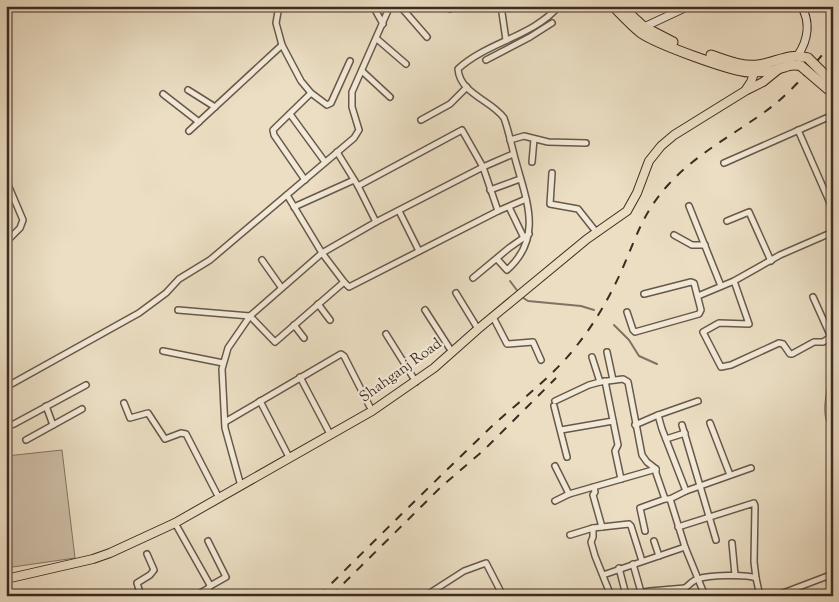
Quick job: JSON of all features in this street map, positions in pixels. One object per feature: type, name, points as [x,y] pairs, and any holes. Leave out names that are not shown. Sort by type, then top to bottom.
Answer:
[{"type":"highway","points":[[613,6],[641,32],[659,42],[741,71],[781,68],[794,64],[801,66],[832,88]]},
{"type":"highway","points":[[621,6],[644,27],[668,40],[756,69],[798,55],[808,58],[832,88]]},
{"type":"main road","name":"Shahganj Road","points":[[6,578],[93,559],[110,553],[175,523],[372,411],[416,382],[511,301],[627,211],[637,193],[649,161],[661,146],[674,135],[763,82],[781,68]]},
{"type":"main road","points":[[746,91],[756,69]]},
{"type":"main road","points":[[741,71],[748,80],[746,91]]},
{"type":"street","points":[[279,6],[276,23],[282,45],[301,81],[311,93],[327,105],[330,104],[350,61]]},
{"type":"street","points":[[373,6],[383,24]]},
{"type":"street","points":[[6,387],[139,313],[166,293],[179,280],[210,260],[354,138],[359,130],[352,107],[352,97],[390,6]]},
{"type":"street","points":[[400,6],[426,37]]},
{"type":"street","points":[[501,6],[506,40]]},
{"type":"street","points":[[644,27],[689,6]]},
{"type":"street","points":[[798,55],[805,43],[807,32],[807,18],[801,6]]},
{"type":"street","points":[[486,60],[543,22],[557,7]]},
{"type":"street","points":[[497,259],[506,270],[521,256],[530,223],[526,200],[505,121],[501,114],[467,87],[459,75],[458,68],[506,40],[521,37],[552,23]]},
{"type":"street","points":[[377,39],[406,64]]},
{"type":"street","points":[[190,131],[282,45]]},
{"type":"street","points":[[362,71],[390,96]]},
{"type":"street","points":[[421,120],[450,104],[467,87]]},
{"type":"street","points":[[188,90],[215,107]]},
{"type":"street","points":[[305,180],[273,129],[311,93]]},
{"type":"street","points":[[163,94],[199,122]]},
{"type":"street","points":[[290,114],[325,162]]},
{"type":"street","points":[[724,164],[833,115]]},
{"type":"street","points":[[294,208],[356,183],[460,130],[483,167],[498,211]]},
{"type":"street","points":[[798,130],[833,210]]},
{"type":"street","points":[[510,140],[522,136],[548,142],[586,143]]},
{"type":"street","points":[[532,162],[534,138]]},
{"type":"street","points":[[337,152],[356,183],[376,222]]},
{"type":"street","points":[[241,486],[225,428],[222,378],[223,363],[232,341],[250,316],[322,253],[376,222],[399,212],[483,167],[514,154]]},
{"type":"street","points":[[552,173],[550,204],[578,209],[597,233]]},
{"type":"street","points":[[490,190],[520,179]]},
{"type":"street","points":[[6,180],[22,220],[20,228],[6,242]]},
{"type":"street","points":[[287,195],[322,253],[348,286],[352,286],[498,211],[526,200]]},
{"type":"street","points":[[689,206],[721,286]]},
{"type":"street","points":[[508,207],[526,236]]},
{"type":"street","points":[[399,212],[419,252]]},
{"type":"street","points":[[727,221],[749,212],[771,261]]},
{"type":"street","points":[[698,296],[833,232]]},
{"type":"street","points":[[674,235],[692,245],[705,245]]},
{"type":"street","points":[[473,278],[526,236]]},
{"type":"street","points":[[262,260],[282,287]]},
{"type":"street","points":[[734,280],[749,324],[719,323],[703,332],[721,367],[731,365],[779,343],[784,344],[792,354],[814,342],[823,342],[832,336],[813,297]]},
{"type":"street","points":[[178,310],[250,316],[274,342],[344,282]]},
{"type":"street","points":[[627,312],[633,330],[637,332],[699,314],[701,310],[694,283],[690,282],[644,294]]},
{"type":"street","points":[[456,293],[478,329]]},
{"type":"street","points":[[318,304],[330,320]]},
{"type":"street","points":[[425,310],[452,352]]},
{"type":"street","points":[[493,317],[507,344],[534,342],[541,360]]},
{"type":"street","points":[[294,325],[304,338]]},
{"type":"street","points":[[386,334],[416,382]]},
{"type":"street","points":[[163,351],[223,363]]},
{"type":"street","points":[[607,352],[613,380]]},
{"type":"street","points":[[225,422],[340,355],[343,355],[372,411]]},
{"type":"street","points":[[592,357],[603,381],[613,421],[618,445],[615,451],[621,479]]},
{"type":"street","points":[[300,377],[330,434]]},
{"type":"street","points":[[567,457],[555,403],[603,381],[624,379],[628,382],[643,458],[656,469],[705,596]]},
{"type":"street","points":[[6,426],[14,424],[86,385]]},
{"type":"street","points":[[260,401],[290,457]]},
{"type":"street","points":[[635,425],[658,414],[698,401]]},
{"type":"street","points":[[124,403],[130,418],[148,413],[165,439],[181,433],[186,434],[219,498]]},
{"type":"street","points":[[46,406],[53,425]]},
{"type":"street","points":[[26,440],[82,409]]},
{"type":"street","points":[[658,414],[686,491]]},
{"type":"street","points":[[561,430],[613,421]]},
{"type":"street","points":[[710,423],[730,475]]},
{"type":"street","points":[[682,425],[716,540]]},
{"type":"street","points":[[666,439],[684,434]]},
{"type":"street","points":[[555,466],[569,494]]},
{"type":"street","points":[[644,531],[640,508],[751,468]]},
{"type":"street","points":[[555,501],[569,494],[656,469]]},
{"type":"street","points":[[594,487],[596,492],[594,496],[602,527]]},
{"type":"street","points":[[678,527],[751,503],[754,504],[756,530],[754,562],[760,596]]},
{"type":"street","points":[[175,523],[210,586]]},
{"type":"street","points":[[570,534],[593,528],[630,524],[642,561]]},
{"type":"street","points":[[593,528],[593,537],[590,542],[612,596]]},
{"type":"street","points":[[195,596],[226,577],[208,541]]},
{"type":"street","points":[[654,541],[658,556]]},
{"type":"street","points":[[732,542],[735,575]]},
{"type":"street","points":[[603,574],[685,548]]},
{"type":"street","points":[[141,596],[137,583],[150,575],[154,570],[154,566],[147,554]]},
{"type":"street","points":[[425,596],[464,572],[486,563],[503,596]]},
{"type":"street","points":[[633,564],[641,592]]},
{"type":"street","points":[[619,568],[624,595],[685,588],[698,579],[735,575],[750,575],[756,578]]},
{"type":"street","points":[[774,596],[833,574]]},
{"type":"street","points":[[683,596],[685,588]]},
{"type":"shaded area","points":[[833,387],[833,430],[825,416],[825,399],[827,389]]},
{"type":"shaded area","points":[[62,450],[75,558],[6,568],[6,456]]},
{"type":"waterway","points":[[510,281],[519,293]]},
{"type":"waterway","points":[[522,297],[528,301],[581,306],[594,310]]},
{"type":"waterway","points":[[614,325],[629,340],[639,356],[657,364]]},
{"type":"railway","points":[[319,596],[489,429],[547,378],[568,356],[585,335],[604,306],[642,223],[653,204],[668,185],[703,154],[776,104],[802,78],[833,42]]},
{"type":"railway","points":[[331,596],[442,486],[484,450],[556,378]]}]
